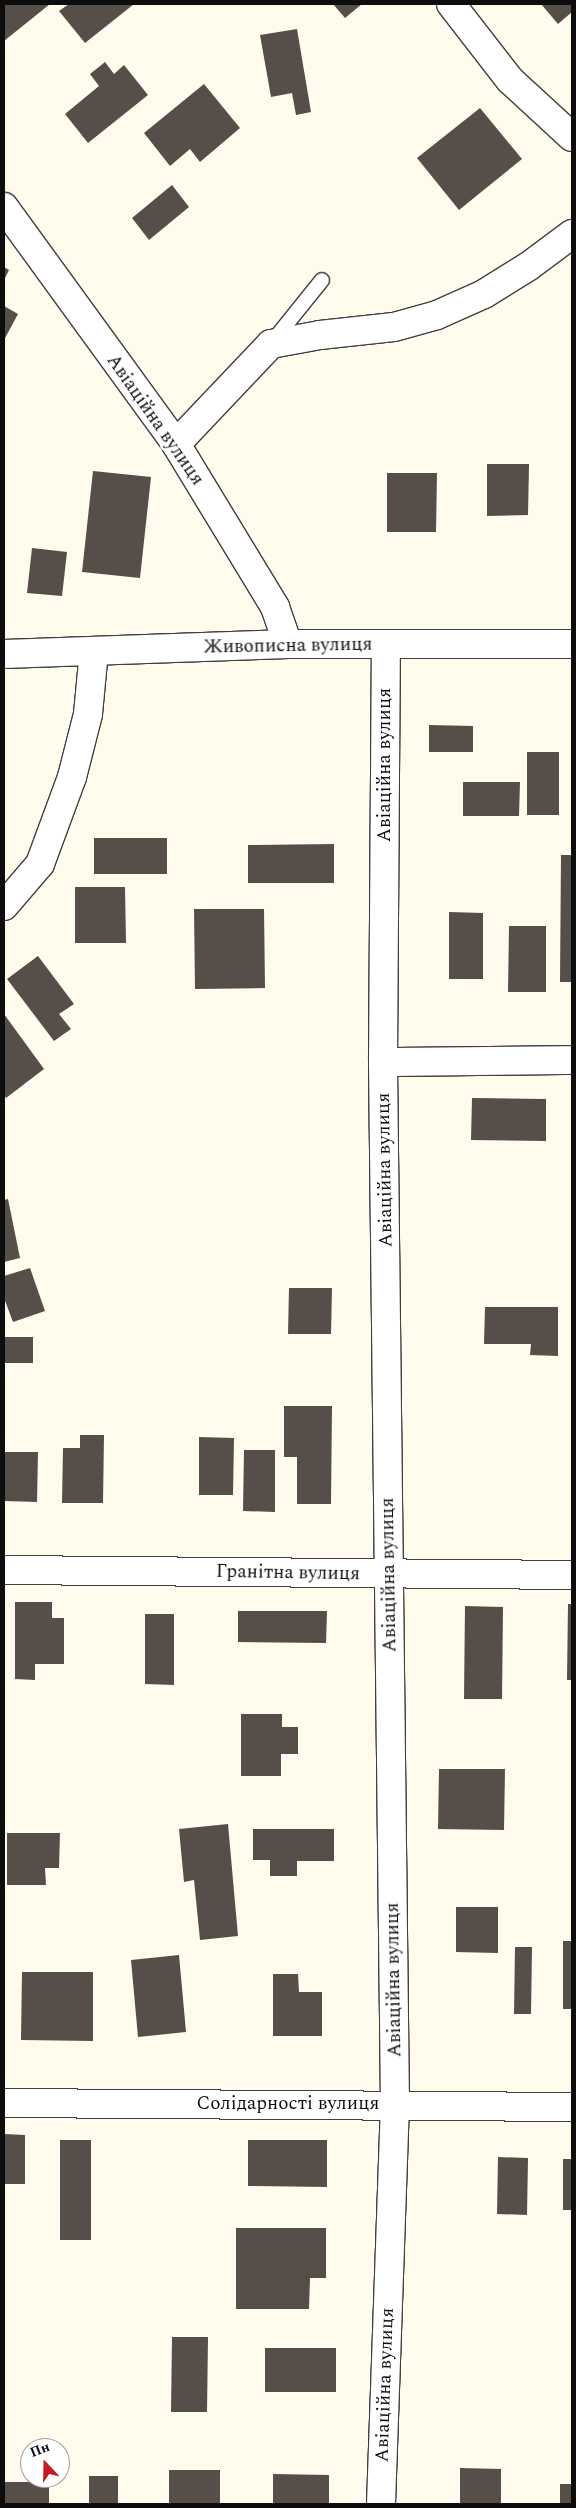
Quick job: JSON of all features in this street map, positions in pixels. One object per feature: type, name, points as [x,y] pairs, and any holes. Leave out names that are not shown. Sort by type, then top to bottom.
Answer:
[{"type":"street","points":[[452,4],[510,80],[572,137]]},
{"type":"street","name":"Авіаційна вулиця","points":[[4,207],[176,444],[275,607],[288,644]]},
{"type":"street","points":[[176,444],[271,344],[320,334],[394,327],[437,315],[492,289],[530,266],[572,234]]},
{"type":"street","name":"Живописна вулиця","points":[[4,654],[288,644],[572,644]]},
{"type":"street","name":"Авіаційна вулиця","points":[[381,2504],[395,2105],[384,1062],[386,645]]},
{"type":"street","points":[[4,906],[40,864],[72,777],[88,714],[94,651]]},
{"type":"street","points":[[384,1062],[572,1060]]},
{"type":"street","name":"Гранітна вулиця","points":[[4,1570],[572,1575]]},
{"type":"street","name":"Солідарності вулиця","points":[[4,2103],[572,2107]]},
{"type":"lane","points":[[271,344],[322,280]]},
{"type":"building","points":[[5,4],[50,4],[4,41]]},
{"type":"building","points":[[69,4],[134,4],[85,43],[59,11]]},
{"type":"building","points":[[333,4],[362,4],[345,18]]},
{"type":"building","points":[[541,4],[572,4],[572,12],[558,24]]},
{"type":"building","points":[[297,29],[311,112],[296,115],[292,93],[271,97],[260,35]]},
{"type":"building","points":[[105,62],[114,74],[124,65],[148,95],[88,143],[65,114],[99,86],[90,74]]},
{"type":"building","points":[[204,84],[240,128],[200,162],[190,149],[170,166],[144,133]]},
{"type":"building","points":[[480,108],[522,159],[459,210],[417,158]]},
{"type":"building","points":[[172,185],[189,207],[149,240],[132,218]]},
{"type":"building","points":[[4,267],[9,270],[4,280]]},
{"type":"building","points":[[4,306],[18,314],[4,340]]},
{"type":"building","points":[[487,464],[529,464],[528,515],[487,516]]},
{"type":"building","points":[[93,471],[151,477],[140,578],[82,572]]},
{"type":"building","points":[[387,473],[437,473],[436,532],[387,532]]},
{"type":"building","points":[[32,548],[67,552],[62,596],[27,593]]},
{"type":"building","points":[[429,725],[473,726],[473,752],[429,752]]},
{"type":"building","points":[[527,752],[559,752],[559,815],[527,815]]},
{"type":"building","points":[[463,782],[520,782],[519,816],[463,816]]},
{"type":"building","points":[[94,838],[167,838],[167,874],[94,874]]},
{"type":"building","points":[[334,844],[334,883],[248,883],[248,845]]},
{"type":"building","points":[[561,855],[572,855],[572,982],[560,982]]},
{"type":"building","points":[[75,887],[125,887],[126,943],[75,943]]},
{"type":"building","points":[[194,909],[264,909],[265,988],[195,989]]},
{"type":"building","points":[[449,912],[483,913],[483,979],[449,979]]},
{"type":"building","points":[[509,926],[546,926],[546,992],[508,992]]},
{"type":"building","points":[[38,956],[74,1004],[59,1014],[71,1029],[54,1041],[7,979]]},
{"type":"building","points":[[4,1014],[44,1069],[6,1098],[4,1095]]},
{"type":"building","points":[[472,1098],[546,1099],[546,1141],[471,1140]]},
{"type":"building","points":[[8,1199],[20,1258],[4,1262],[4,1200]]},
{"type":"building","points":[[30,1268],[45,1311],[13,1322],[4,1298],[4,1276]]},
{"type":"building","points":[[289,1288],[332,1288],[331,1334],[288,1334]]},
{"type":"building","points":[[485,1307],[558,1307],[558,1356],[530,1355],[531,1344],[484,1344]]},
{"type":"building","points":[[4,1337],[33,1337],[33,1363],[4,1363]]},
{"type":"building","points":[[284,1406],[332,1406],[331,1504],[297,1504],[297,1457],[284,1457]]},
{"type":"building","points":[[80,1435],[104,1435],[103,1503],[62,1503],[63,1448],[80,1448]]},
{"type":"building","points":[[199,1437],[234,1438],[233,1495],[199,1495]]},
{"type":"building","points":[[244,1450],[275,1450],[275,1512],[243,1511]]},
{"type":"building","points":[[4,1452],[38,1452],[37,1502],[4,1501]]},
{"type":"building","points":[[15,1602],[52,1602],[52,1618],[64,1618],[64,1664],[35,1664],[35,1680],[15,1679]]},
{"type":"building","points":[[568,1604],[572,1604],[572,1680],[567,1680]]},
{"type":"building","points":[[465,1606],[503,1607],[502,1699],[464,1699]]},
{"type":"building","points":[[238,1611],[327,1611],[326,1643],[238,1642]]},
{"type":"building","points":[[145,1614],[174,1614],[174,1685],[145,1684]]},
{"type":"building","points":[[241,1714],[282,1714],[282,1727],[298,1727],[298,1754],[281,1754],[281,1776],[241,1776]]},
{"type":"building","points":[[439,1769],[505,1769],[504,1830],[438,1829]]},
{"type":"building","points":[[228,1824],[238,1936],[200,1940],[194,1880],[184,1882],[179,1829]]},
{"type":"building","points":[[253,1829],[334,1829],[334,1861],[297,1861],[297,1876],[270,1876],[270,1860],[253,1860]]},
{"type":"building","points":[[7,1833],[60,1833],[59,1868],[45,1868],[46,1885],[7,1885]]},
{"type":"building","points":[[456,1907],[498,1907],[498,1953],[456,1952]]},
{"type":"building","points":[[563,1941],[572,1941],[572,2009],[563,2009]]},
{"type":"building","points":[[515,1947],[532,1947],[531,2014],[514,2014]]},
{"type":"building","points":[[179,1955],[186,2032],[138,2037],[131,1960]]},
{"type":"building","points":[[22,1972],[93,1972],[93,2041],[21,2040]]},
{"type":"building","points":[[273,1974],[298,1974],[299,1992],[322,1992],[322,2036],[273,2036]]},
{"type":"building","points":[[4,2134],[25,2135],[25,2184],[4,2184]]},
{"type":"building","points":[[60,2140],[91,2140],[91,2240],[60,2240]]},
{"type":"building","points":[[248,2140],[327,2140],[327,2187],[248,2186]]},
{"type":"building","points":[[498,2157],[528,2158],[527,2215],[497,2214]]},
{"type":"building","points":[[563,2159],[572,2159],[572,2210],[563,2210]]},
{"type":"building","points":[[236,2228],[326,2228],[326,2278],[310,2278],[309,2309],[236,2309]]},
{"type":"building","points":[[172,2337],[208,2337],[207,2412],[171,2412]]},
{"type":"building","points":[[265,2348],[336,2348],[336,2392],[265,2392]]},
{"type":"building","points":[[460,2468],[501,2469],[501,2504],[460,2504]]},
{"type":"building","points":[[169,2470],[220,2470],[220,2504],[169,2504]]},
{"type":"building","points":[[273,2474],[329,2475],[329,2504],[273,2504]]},
{"type":"building","points":[[89,2476],[118,2476],[118,2504],[89,2504]]},
{"type":"building","points":[[5,2482],[20,2482],[20,2488],[49,2488],[49,2504],[5,2504]]},
{"type":"building","points":[[560,2484],[572,2484],[572,2504],[560,2504]]}]
